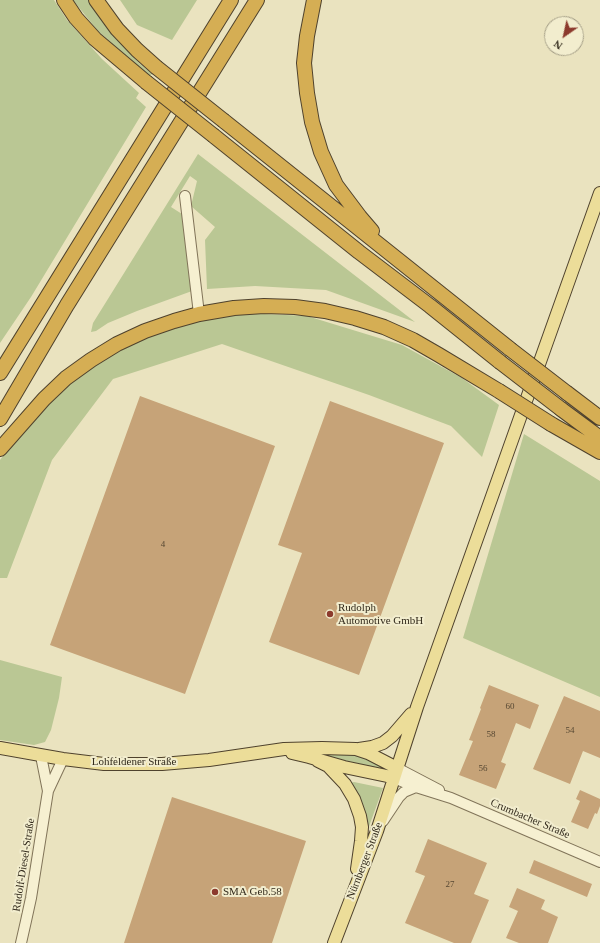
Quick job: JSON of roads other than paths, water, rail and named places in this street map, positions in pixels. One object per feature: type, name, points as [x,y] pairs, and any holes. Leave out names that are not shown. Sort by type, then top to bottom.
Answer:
[{"type":"highway","points":[[64,0],[76,18],[95,39],[114,56],[359,252],[600,438]]},
{"type":"highway","points":[[96,0],[117,28],[137,50],[156,67],[510,349],[600,418]]},
{"type":"highway","points":[[0,373],[231,0]]},
{"type":"highway","points":[[0,419],[67,305],[257,0]]},
{"type":"highway","points":[[314,0],[307,36],[304,63],[306,93],[312,122],[321,152],[336,185],[360,217],[396,258]]},
{"type":"highway","points":[[0,449],[44,399],[66,378],[117,344],[145,331],[199,314],[234,308],[264,306],[295,307],[325,311],[384,327],[439,355],[551,424],[600,452]]},
{"type":"main road","name":"Nürnberger Straße","points":[[334,943],[376,831],[417,707],[600,193]]},
{"type":"main road","points":[[356,749],[372,747],[383,743],[392,736],[417,707]]},
{"type":"main road","name":"Lohfeldener Straße","points":[[0,748],[41,756],[104,764],[162,764],[209,760],[284,749],[356,749],[368,752],[395,773]]},
{"type":"main road","name":"Lohfeldener Straße","points":[[269,752],[298,754],[344,768],[387,776],[395,773]]},
{"type":"main road","points":[[318,761],[328,766],[345,784],[354,800],[360,816],[362,827],[361,841],[353,893]]},
{"type":"street","points":[[185,196],[199,314]]},
{"type":"street","name":"Rudolf-Diesel-Straße","points":[[41,756],[48,791]]},
{"type":"street","name":"Rudolf-Diesel-Straße","points":[[21,943],[31,898],[48,791],[63,759]]},
{"type":"street","name":"Crumbacher Straße","points":[[395,773],[416,788],[451,798],[600,862]]},
{"type":"street","name":"Crumbacher Straße","points":[[395,773],[436,788],[451,798]]},
{"type":"street","points":[[376,831],[399,797],[404,792],[416,788]]},
{"type":"place","name":"Rudolph Automotive GmbH","points":[[330,614]]},
{"type":"place","name":"SMA Geb.58","points":[[215,892]]}]
